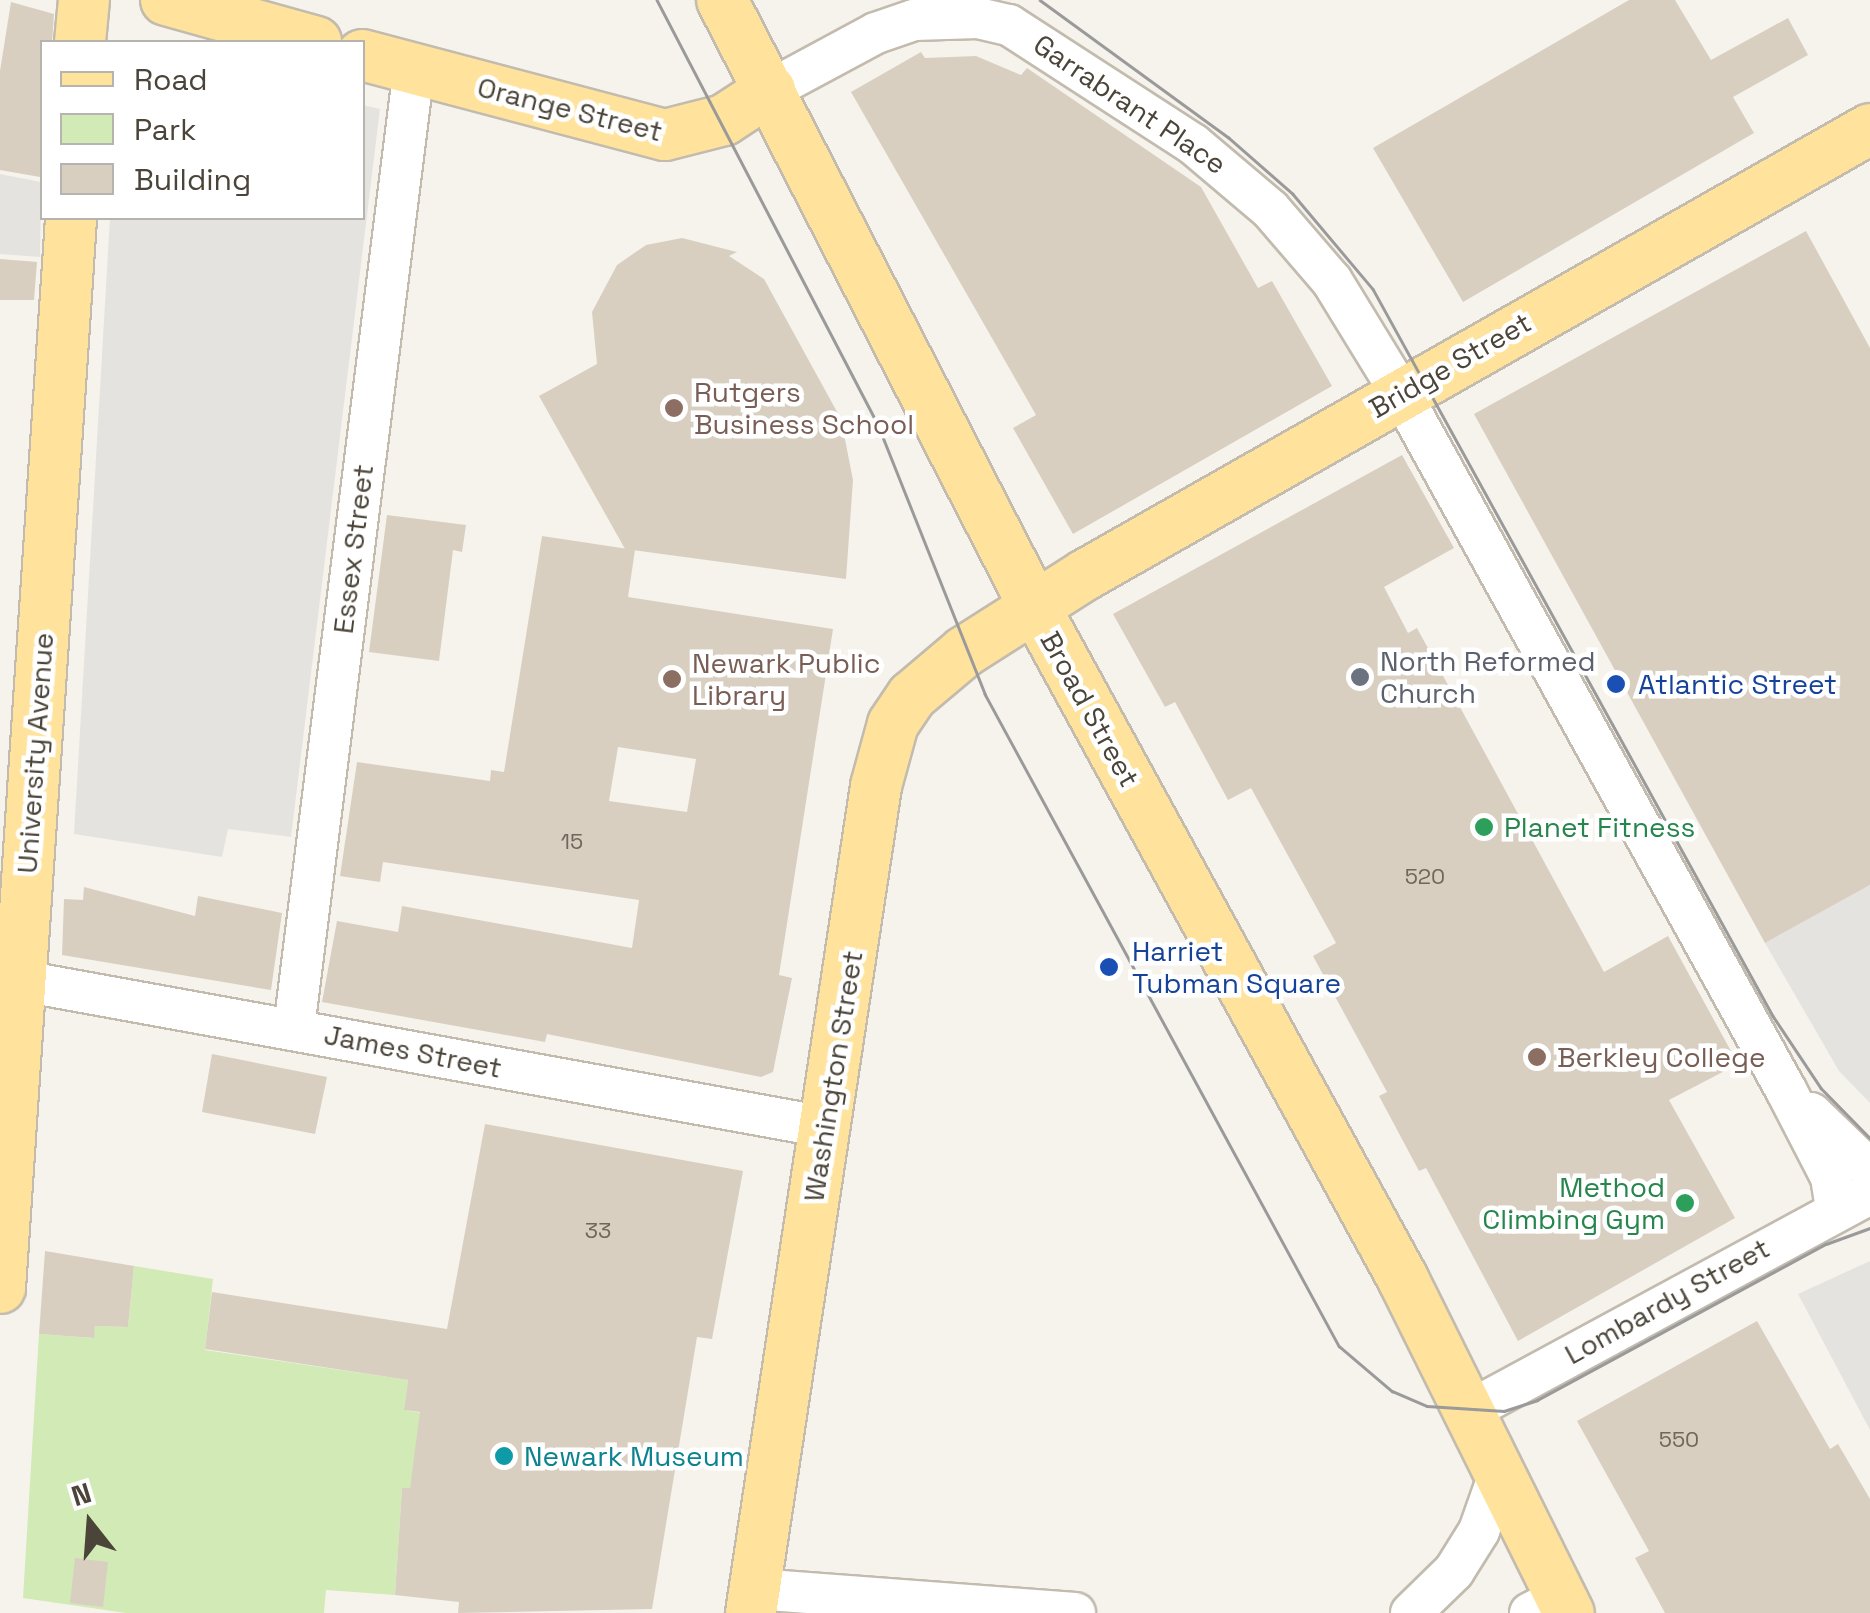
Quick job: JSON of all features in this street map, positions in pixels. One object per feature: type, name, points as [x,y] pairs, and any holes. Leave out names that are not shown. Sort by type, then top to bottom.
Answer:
[{"type":"main road","points":[[80,40],[84,0]]},
{"type":"main road","points":[[166,0],[309,40]]},
{"type":"main road","name":"Broad Street","points":[[722,0],[1034,606],[1403,1279],[1498,1477],[1553,1608]]},
{"type":"main road","name":"Orange Street","points":[[365,56],[665,135],[724,120],[770,90]]},
{"type":"main road","name":"Bridge Street","points":[[1034,606],[1400,392],[1870,129]]},
{"type":"main road","name":"University Avenue","points":[[0,1288],[11,979],[70,220]]},
{"type":"main road","name":"Washington Street","points":[[753,1601],[876,786],[893,724],[932,675],[1034,606]]},
{"type":"street","name":"Garrabrant Place","points":[[770,90],[876,33],[914,20],[978,18],[1032,35],[1193,144],[1270,209],[1332,281],[1400,392]]},
{"type":"street","name":"Essex Street","points":[[294,1028],[414,69]]},
{"type":"street","points":[[1400,392],[1831,1177],[1853,1202]]},
{"type":"street","name":"James Street","points":[[11,979],[826,1127]]},
{"type":"street","points":[[1786,1090],[1870,1170]]},
{"type":"street","name":"Lombardy Street","points":[[1466,1412],[1853,1202]]},
{"type":"street","points":[[1412,1613],[1462,1558],[1498,1477]]},
{"type":"street","points":[[753,1601],[1075,1613]]},
{"type":"green space","points":[[134,1266],[213,1279],[205,1350],[408,1380],[404,1410],[422,1413],[410,1488],[402,1488],[395,1595],[326,1590],[324,1613],[126,1613],[23,1598],[39,1334],[93,1338],[95,1326],[128,1327]]},
{"type":"shaded area","points":[[365,105],[380,109],[291,837],[228,829],[222,857],[74,834],[110,220],[365,220]]},
{"type":"shaded area","points":[[0,174],[40,182],[40,257],[0,254]]},
{"type":"shaded area","points":[[1870,885],[1870,1103],[1839,1071],[1765,943]]},
{"type":"shaded area","points":[[1870,1261],[1870,1430],[1798,1294]]},
{"type":"building","points":[[1629,0],[1675,0],[1711,60],[1788,18],[1808,55],[1733,97],[1754,133],[1463,302],[1373,148]]},
{"type":"building","points":[[11,2],[54,14],[52,40],[40,40],[40,177],[0,170],[0,71]]},
{"type":"building","points":[[921,52],[925,58],[976,56],[1021,75],[1027,68],[1201,187],[1258,288],[1272,281],[1332,386],[1073,534],[1013,428],[1036,415],[851,92]]},
{"type":"building","points":[[1806,231],[1870,348],[1870,885],[1765,943],[1474,414]]},
{"type":"building","points":[[682,238],[737,252],[729,256],[764,279],[841,419],[853,480],[846,579],[625,549],[539,396],[597,364],[592,312],[617,265],[646,245]]},
{"type":"building","points":[[0,259],[37,262],[34,300],[0,300]]},
{"type":"building","points":[[1402,455],[1454,548],[1384,587],[1408,633],[1417,628],[1604,972],[1668,936],[1738,1064],[1669,1100],[1735,1218],[1518,1341],[1426,1168],[1419,1171],[1379,1096],[1387,1092],[1313,956],[1336,943],[1251,788],[1228,800],[1175,702],[1165,707],[1113,614]]},
{"type":"building","points":[[387,515],[466,525],[462,552],[453,550],[439,661],[369,652]]},
{"type":"building","points":[[542,536],[635,550],[628,597],[833,629],[779,975],[792,978],[773,1072],[761,1077],[547,1034],[545,1042],[322,1002],[337,921],[398,932],[402,906],[632,948],[639,900],[383,862],[380,882],[340,876],[357,762],[490,781],[491,770],[504,772]],"holes":[[[618,747],[696,759],[687,812],[609,801]]]},
{"type":"building","points":[[84,887],[195,916],[198,896],[282,913],[271,990],[62,955],[64,899],[83,900]]},
{"type":"building","points":[[212,1054],[327,1077],[315,1134],[202,1112]]},
{"type":"building","points":[[485,1124],[743,1171],[712,1339],[697,1337],[652,1609],[458,1613],[459,1602],[395,1595],[402,1488],[410,1488],[420,1412],[404,1410],[408,1380],[205,1349],[212,1292],[447,1329]]},
{"type":"building","points":[[45,1251],[134,1266],[128,1327],[95,1326],[94,1338],[39,1334]]},
{"type":"building","points":[[1757,1321],[1830,1449],[1838,1444],[1870,1499],[1870,1613],[1665,1613],[1635,1558],[1649,1551],[1577,1421]]},
{"type":"building","points":[[75,1558],[108,1562],[103,1607],[70,1603]]},
{"type":"tram line","points":[[657,0],[877,422],[985,694],[1339,1346],[1392,1391],[1427,1406],[1504,1411],[1537,1400],[1826,1244],[1870,1228]]},
{"type":"tram line","points":[[1040,0],[1228,137],[1293,194],[1373,289],[1773,1016],[1821,1088],[1870,1138]]},
{"type":"place","name":"Rutgers Business School","points":[[674,408]]},
{"type":"place","name":"North Reformed Church","points":[[1360,677]]},
{"type":"place","name":"Newark Public Library","points":[[672,679]]},
{"type":"place","name":"Atlantic Street","points":[[1616,684]]},
{"type":"place","name":"Planet Fitness","points":[[1484,827]]},
{"type":"place","name":"Harriet Tubman Square","points":[[1109,967]]},
{"type":"place","name":"Berkley College","points":[[1537,1057]]},
{"type":"place","name":"Method Climbing Gym","points":[[1685,1203]]},
{"type":"place","name":"Newark Museum","points":[[504,1456]]}]
